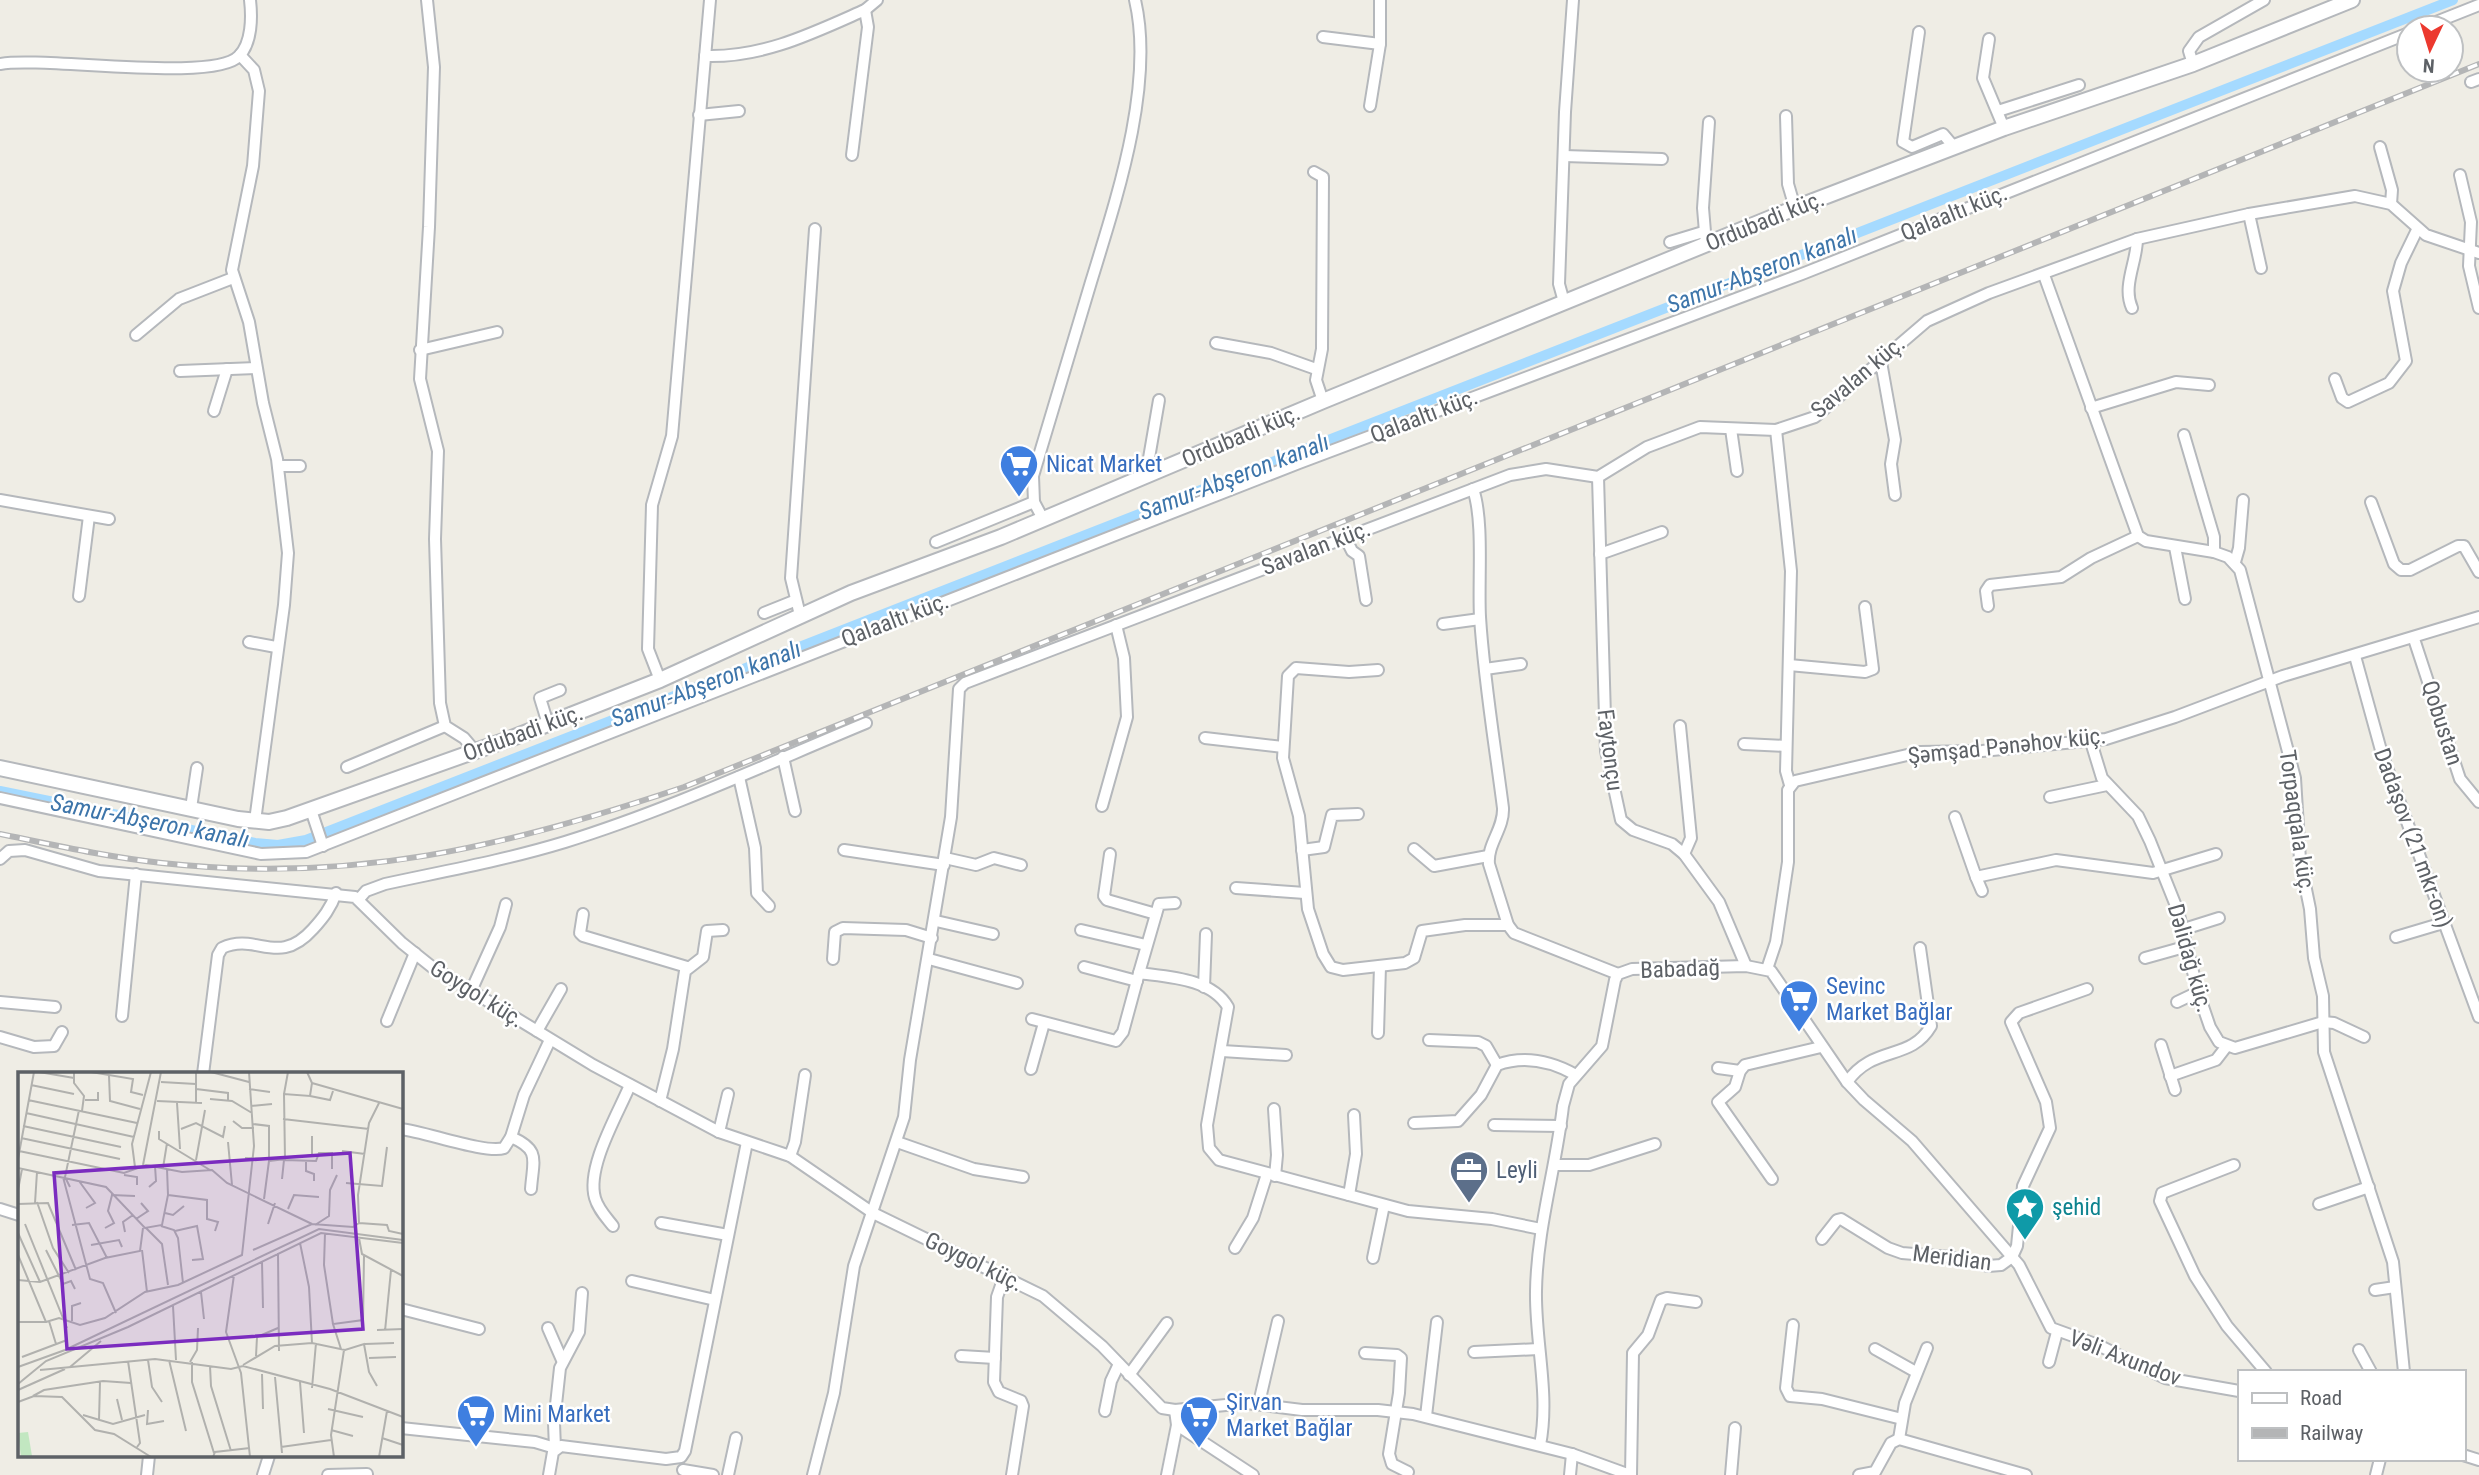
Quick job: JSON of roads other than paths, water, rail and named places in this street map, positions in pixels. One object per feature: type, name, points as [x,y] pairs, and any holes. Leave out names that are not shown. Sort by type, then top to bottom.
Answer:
[{"type":"street","points":[[0,64],[155,68],[223,64],[240,55],[251,24],[250,0]]},
{"type":"street","points":[[428,0],[433,93],[420,379],[438,451],[435,580],[440,632],[439,703],[444,726],[469,742],[475,751]]},
{"type":"street","points":[[660,680],[648,649],[652,505],[672,436],[710,0]]},
{"type":"street","points":[[705,57],[726,57],[776,48],[865,10],[877,0]]},
{"type":"street","points":[[1043,519],[1034,502],[1033,476],[1122,176],[1141,54],[1135,0]]},
{"type":"street","points":[[1370,106],[1380,44],[1380,0]]},
{"type":"street","points":[[1564,302],[1559,284],[1573,0]]},
{"type":"street","points":[[2193,64],[2189,51],[2199,37],[2264,0]]},
{"type":"street","name":"Ordubadi küç.","points":[[0,768],[255,821],[278,821],[475,751],[660,680],[800,615],[1152,474],[1564,302],[1704,238],[1795,208],[2004,128],[2193,64],[2352,0]]},
{"type":"street","points":[[2456,14],[2479,5]]},
{"type":"street","points":[[852,155],[868,27],[865,10]]},
{"type":"street","points":[[1919,32],[1903,142],[1912,147],[1943,134],[1954,147]]},
{"type":"street","points":[[1322,37],[1380,44]]},
{"type":"street","points":[[1989,39],[1983,78],[2004,128]]},
{"type":"street","name":"Qalaaltı küç.","points":[[0,798],[261,854],[295,854],[323,846],[1247,483],[1802,274],[2395,39]]},
{"type":"street","points":[[240,55],[254,70],[259,91],[253,166],[233,260],[233,278],[249,322],[256,368],[278,466],[288,552],[284,606],[276,647],[255,821]]},
{"type":"street","points":[[1998,111],[2078,85]]},
{"type":"street","points":[[699,115],[739,111]]},
{"type":"street","points":[[1786,117],[1788,184],[1795,208]]},
{"type":"street","points":[[1670,242],[1704,238],[1709,122]]},
{"type":"street","points":[[2380,147],[2392,190],[2391,204],[2417,230],[2474,252]]},
{"type":"street","points":[[1564,156],[1662,159]]},
{"type":"street","points":[[1314,172],[1323,177],[1322,349],[1316,369],[1316,380],[1323,401]]},
{"type":"street","points":[[2460,175],[2471,222],[2474,252],[2470,274],[2479,308]]},
{"type":"street","name":"Savalan küç.","points":[[945,862],[956,767],[960,689],[978,678],[1345,537],[1530,470],[1598,477],[1647,447],[1709,426],[1776,430],[1815,417],[1829,408],[1927,321],[1989,293],[2137,239],[2340,197],[2368,197],[2391,204]]},
{"type":"street","points":[[2249,214],[2261,268]]},
{"type":"street","points":[[800,615],[794,601],[791,578],[815,229]]},
{"type":"street","points":[[2335,379],[2342,398],[2348,402],[2389,383],[2406,361],[2393,291],[2401,263],[2417,230]]},
{"type":"street","points":[[2132,308],[2127,298],[2137,239]]},
{"type":"street","points":[[2044,275],[2138,536]]},
{"type":"street","points":[[136,335],[179,299],[233,278]]},
{"type":"street","points":[[420,350],[497,332]]},
{"type":"street","points":[[1216,343],[1271,353],[1316,369]]},
{"type":"street","points":[[1881,362],[1895,439],[1891,464],[1895,495]]},
{"type":"street","points":[[180,371],[256,368]]},
{"type":"street","points":[[214,411],[226,369]]},
{"type":"street","points":[[2091,408],[2176,382],[2209,385]]},
{"type":"street","points":[[1152,474],[1149,458],[1159,400]]},
{"type":"street","points":[[1731,429],[1737,471]]},
{"type":"street","points":[[1776,430],[1791,571],[1786,746],[1786,771],[1790,785],[1787,797],[1788,862],[1776,942],[1768,969],[1779,979],[1847,1082],[1912,1141],[2012,1257]]},
{"type":"street","points":[[2185,435],[2214,537],[2214,552]]},
{"type":"street","points":[[278,466],[300,466]]},
{"type":"street","name":"Faytonçu","points":[[1598,477],[1605,619],[1606,751],[1621,820],[1633,830],[1664,841],[1684,854],[1719,902],[1742,950],[1746,966]]},
{"type":"street","points":[[1473,489],[1477,506],[1480,619],[1503,819],[1488,856],[1508,925],[1521,937],[1618,974]]},
{"type":"street","points":[[0,500],[109,519]]},
{"type":"street","points":[[1989,606],[1986,591],[1990,585],[2061,577],[2091,558],[2138,536],[2175,547],[2214,552],[2235,562],[2239,548],[2243,500]]},
{"type":"street","points":[[936,542],[1034,502]]},
{"type":"street","points":[[2371,502],[2394,564],[2401,570],[2410,570],[2458,546],[2465,546],[2479,572]]},
{"type":"street","points":[[79,596],[89,516]]},
{"type":"street","points":[[1600,554],[1662,532]]},
{"type":"street","points":[[1345,537],[1352,551],[1359,556],[1366,600]]},
{"type":"street","points":[[2175,547],[2185,599]]},
{"type":"street","name":"Torpaqqala küç.","points":[[2235,562],[2295,778],[2300,860],[2310,909],[2314,958],[2323,996],[2324,1052],[2393,1262],[2404,1370]]},
{"type":"street","points":[[764,613],[794,601]]},
{"type":"street","points":[[1788,665],[1865,672],[1872,669],[1865,607]]},
{"type":"street","name":"Şəmşad Pənəhov küç.","points":[[1790,785],[1805,777],[1920,752],[1982,751],[2091,742],[2175,717],[2269,680],[2414,639],[2479,617]]},
{"type":"street","points":[[1443,624],[1480,619]]},
{"type":"street","points":[[1102,806],[1127,717],[1124,658],[1116,625]]},
{"type":"street","name":"Qobustan","points":[[2414,639],[2460,779],[2479,802]]},
{"type":"street","points":[[249,642],[276,647]]},
{"type":"street","name":"Dadaşov (21 mkr-on)","points":[[2355,656],[2375,733],[2479,1017]]},
{"type":"street","points":[[1485,669],[1521,664]]},
{"type":"street","points":[[1378,670],[1291,670],[1283,758],[1299,816],[1305,892],[1329,964],[1343,970],[1411,961],[1417,953],[1422,931],[1465,925],[1508,925]]},
{"type":"street","points":[[548,724],[540,698],[560,690]]},
{"type":"street","points":[[0,859],[9,850],[25,850],[87,868],[336,893],[359,899],[375,887],[504,859],[593,833],[739,777],[866,723]]},
{"type":"street","points":[[347,767],[444,726]]},
{"type":"street","points":[[1680,726],[1691,838],[1684,854]]},
{"type":"street","points":[[1205,738],[1283,747]]},
{"type":"street","name":"Dəlidağ küç.","points":[[2091,742],[2107,785],[2138,816],[2184,929],[2210,1027],[2226,1047]]},
{"type":"street","points":[[1744,744],[1786,746]]},
{"type":"street","points":[[783,757],[795,811]]},
{"type":"street","points":[[191,808],[197,768]]},
{"type":"street","points":[[739,777],[755,849],[757,893],[769,906]]},
{"type":"street","points":[[2050,797],[2107,785]]},
{"type":"street","points":[[311,810],[323,846]]},
{"type":"street","points":[[1302,850],[1324,847],[1332,815],[1359,814]]},
{"type":"street","points":[[1955,817],[1982,891]]},
{"type":"street","points":[[1414,849],[1434,866],[1488,856]]},
{"type":"street","points":[[844,850],[976,865],[994,858],[1021,865]]},
{"type":"street","points":[[1110,854],[1104,896],[1107,900],[1156,914]]},
{"type":"street","points":[[1976,877],[2056,860],[2161,872],[2216,854]]},
{"type":"street","points":[[813,1475],[834,1393],[854,1266],[904,1117],[945,862]]},
{"type":"street","points":[[122,1016],[136,874]]},
{"type":"street","points":[[1236,888],[1305,892]]},
{"type":"street","points":[[203,1072],[218,955],[222,947],[236,944],[283,948],[300,944],[330,909],[336,893]]},
{"type":"street","name":"Goygol küç.","points":[[359,899],[415,953],[550,1040],[719,1132],[790,1156],[873,1213],[1055,1305],[1119,1364],[1155,1403],[1175,1410]]},
{"type":"street","points":[[1032,1019],[1115,1041],[1123,1032],[1159,904],[1175,903]]},
{"type":"street","points":[[471,991],[500,927],[506,904]]},
{"type":"street","points":[[583,914],[580,933],[583,936],[687,967]]},
{"type":"street","points":[[2184,929],[2219,918]]},
{"type":"street","points":[[936,921],[993,934]]},
{"type":"street","points":[[2396,937],[2444,923]]},
{"type":"street","points":[[833,959],[835,932],[843,928],[906,930],[932,938]]},
{"type":"street","points":[[660,1101],[673,1049],[687,967],[703,957],[707,931],[723,930]]},
{"type":"street","points":[[1081,930],[1146,945]]},
{"type":"street","points":[[1204,987],[1206,934]]},
{"type":"street","points":[[2145,958],[2188,946]]},
{"type":"street","points":[[1847,1082],[1867,1060],[1917,1044],[1931,1026],[1920,948]]},
{"type":"street","points":[[387,1021],[415,953]]},
{"type":"street","points":[[929,960],[1017,983]]},
{"type":"street","points":[[1378,1033],[1380,966]]},
{"type":"street","name":"Babadağ","points":[[1540,1445],[1544,1418],[1536,1289],[1541,1230],[1555,1165],[1566,1092],[1576,1075],[1602,1046],[1613,986],[1618,974],[1632,970],[1746,966],[1768,969]]},
{"type":"street","points":[[1084,967],[1138,977],[1180,978],[1204,987],[1220,997],[1228,1007],[1207,1125],[1209,1147],[1219,1160],[1419,1213],[1475,1217],[1541,1230]]},
{"type":"street","points":[[537,1031],[561,989]]},
{"type":"street","name":"Meridian","points":[[1822,1239],[1837,1220],[1841,1219],[1888,1248],[1902,1253],[1950,1257],[1988,1266],[2001,1265],[2012,1257],[2017,1246],[2023,1186],[2050,1128],[2046,1102],[2011,1022],[2019,1013],[2087,989]]},
{"type":"street","points":[[2177,1002],[2199,992]]},
{"type":"street","points":[[0,1002],[55,1007]]},
{"type":"street","points":[[2171,1076],[2216,1060],[2226,1047],[2247,1046],[2323,1022],[2334,1023],[2364,1037]]},
{"type":"street","points":[[1031,1069],[1044,1023]]},
{"type":"street","points":[[0,1037],[43,1048],[54,1046],[62,1032]]},
{"type":"street","points":[[402,1129],[435,1134],[492,1151],[504,1148],[511,1137],[524,1095],[550,1040]]},
{"type":"street","points":[[1429,1040],[1478,1042],[1486,1046],[1497,1065]]},
{"type":"street","points":[[2161,1045],[2175,1090]]},
{"type":"street","points":[[1772,1179],[1718,1104],[1719,1099],[1735,1087],[1745,1065],[1821,1046]]},
{"type":"street","points":[[1222,1051],[1286,1055]]},
{"type":"street","points":[[1414,1123],[1458,1121],[1481,1095],[1497,1065],[1511,1060],[1532,1060],[1562,1067],[1576,1075]]},
{"type":"street","points":[[1718,1068],[1740,1071]]},
{"type":"street","points":[[790,1156],[795,1142],[805,1075]]},
{"type":"street","points":[[613,1226],[598,1207],[593,1190],[601,1151],[630,1085]]},
{"type":"street","points":[[719,1132],[728,1094]]},
{"type":"street","points":[[1236,1248],[1253,1218],[1277,1155],[1274,1109]]},
{"type":"street","points":[[1349,1195],[1356,1154],[1354,1115]]},
{"type":"street","points":[[1494,1125],[1560,1126]]},
{"type":"street","points":[[511,1137],[528,1144],[534,1153],[531,1189]]},
{"type":"street","points":[[713,1475],[683,1472],[681,1457],[686,1444],[747,1142]]},
{"type":"street","points":[[897,1142],[974,1169],[1023,1177]]},
{"type":"street","points":[[1555,1165],[1589,1165],[1655,1144]]},
{"type":"street","points":[[2234,1165],[2162,1193],[2160,1201],[2195,1276],[2227,1326],[2264,1370]]},
{"type":"street","points":[[2319,1204],[2369,1187]]},
{"type":"street","points":[[1373,1258],[1384,1205]]},
{"type":"street","points":[[0,1209],[18,1215]]},
{"type":"street","points":[[661,1223],[728,1235]]},
{"type":"street","name":"Vəli Axundov","points":[[2012,1257],[2027,1279],[2048,1325],[2057,1332],[2098,1345],[2165,1378],[2238,1391]]},
{"type":"street","points":[[1004,1277],[996,1297],[996,1387],[1021,1401],[1023,1406],[1012,1475]]},
{"type":"street","points":[[632,1281],[715,1300]]},
{"type":"street","points":[[2375,1290],[2395,1287]]},
{"type":"street","points":[[549,1475],[555,1448],[554,1423],[562,1360],[579,1332],[582,1293]]},
{"type":"street","points":[[1167,1475],[1177,1425],[1175,1410],[1224,1403],[1259,1403],[1313,1411],[1396,1411],[1426,1416],[1572,1454],[1631,1475],[1633,1353],[1648,1335],[1661,1300],[1667,1298],[1696,1302]]},
{"type":"street","points":[[402,1309],[479,1329]]},
{"type":"street","points":[[1259,1403],[1278,1321]]},
{"type":"street","points":[[1426,1416],[1437,1322]]},
{"type":"street","points":[[1129,1375],[1167,1323]]},
{"type":"street","points":[[1793,1325],[1786,1388],[1790,1396],[1822,1399],[1902,1419]]},
{"type":"street","points":[[548,1328],[562,1360]]},
{"type":"street","points":[[2049,1362],[2057,1332]]},
{"type":"street","points":[[1899,1439],[1916,1371],[1927,1348]]},
{"type":"street","points":[[1474,1352],[1539,1349]]},
{"type":"street","points":[[1875,1349],[1916,1371]]},
{"type":"street","points":[[2359,1350],[2370,1370]]},
{"type":"street","points":[[1365,1353],[1397,1355],[1401,1358],[1390,1460],[1408,1472]]},
{"type":"street","points":[[961,1356],[995,1358]]},
{"type":"street","points":[[1105,1411],[1111,1381],[1119,1364]]},
{"type":"street","points":[[1177,1425],[1253,1475]]},
{"type":"street","points":[[402,1428],[535,1442],[555,1448],[570,1447],[666,1459],[681,1457]]},
{"type":"street","points":[[1731,1475],[1735,1428]]},
{"type":"street","points":[[728,1475],[736,1438]]},
{"type":"street","points":[[1859,1475],[1875,1472],[1891,1443],[1899,1439],[2026,1475]]},
{"type":"street","points":[[1570,1475],[1572,1454]]},
{"type":"street","points":[[263,1475],[268,1458]]},
{"type":"street","points":[[328,1475],[367,1474]]},
{"type":"waterway","name":"Samur-Abşeron kanalı","points":[[0,791],[255,843],[278,845],[306,840],[2453,0]]},
{"type":"railway","points":[[0,834],[162,863],[232,868],[299,868],[364,864],[428,855],[491,843],[618,808],[684,787],[2479,64]]},
{"type":"place","name":"Nicat Market","points":[[1019,498]]},
{"type":"place","name":"Sevinc Market Bağlar","points":[[1799,1033]]},
{"type":"place","name":"Leyli","points":[[1469,1204]]},
{"type":"place","name":"şehid","points":[[2025,1241]]},
{"type":"place","name":"Mini Market","points":[[476,1448]]},
{"type":"place","name":"Şirvan Market Bağlar","points":[[1199,1449]]}]
